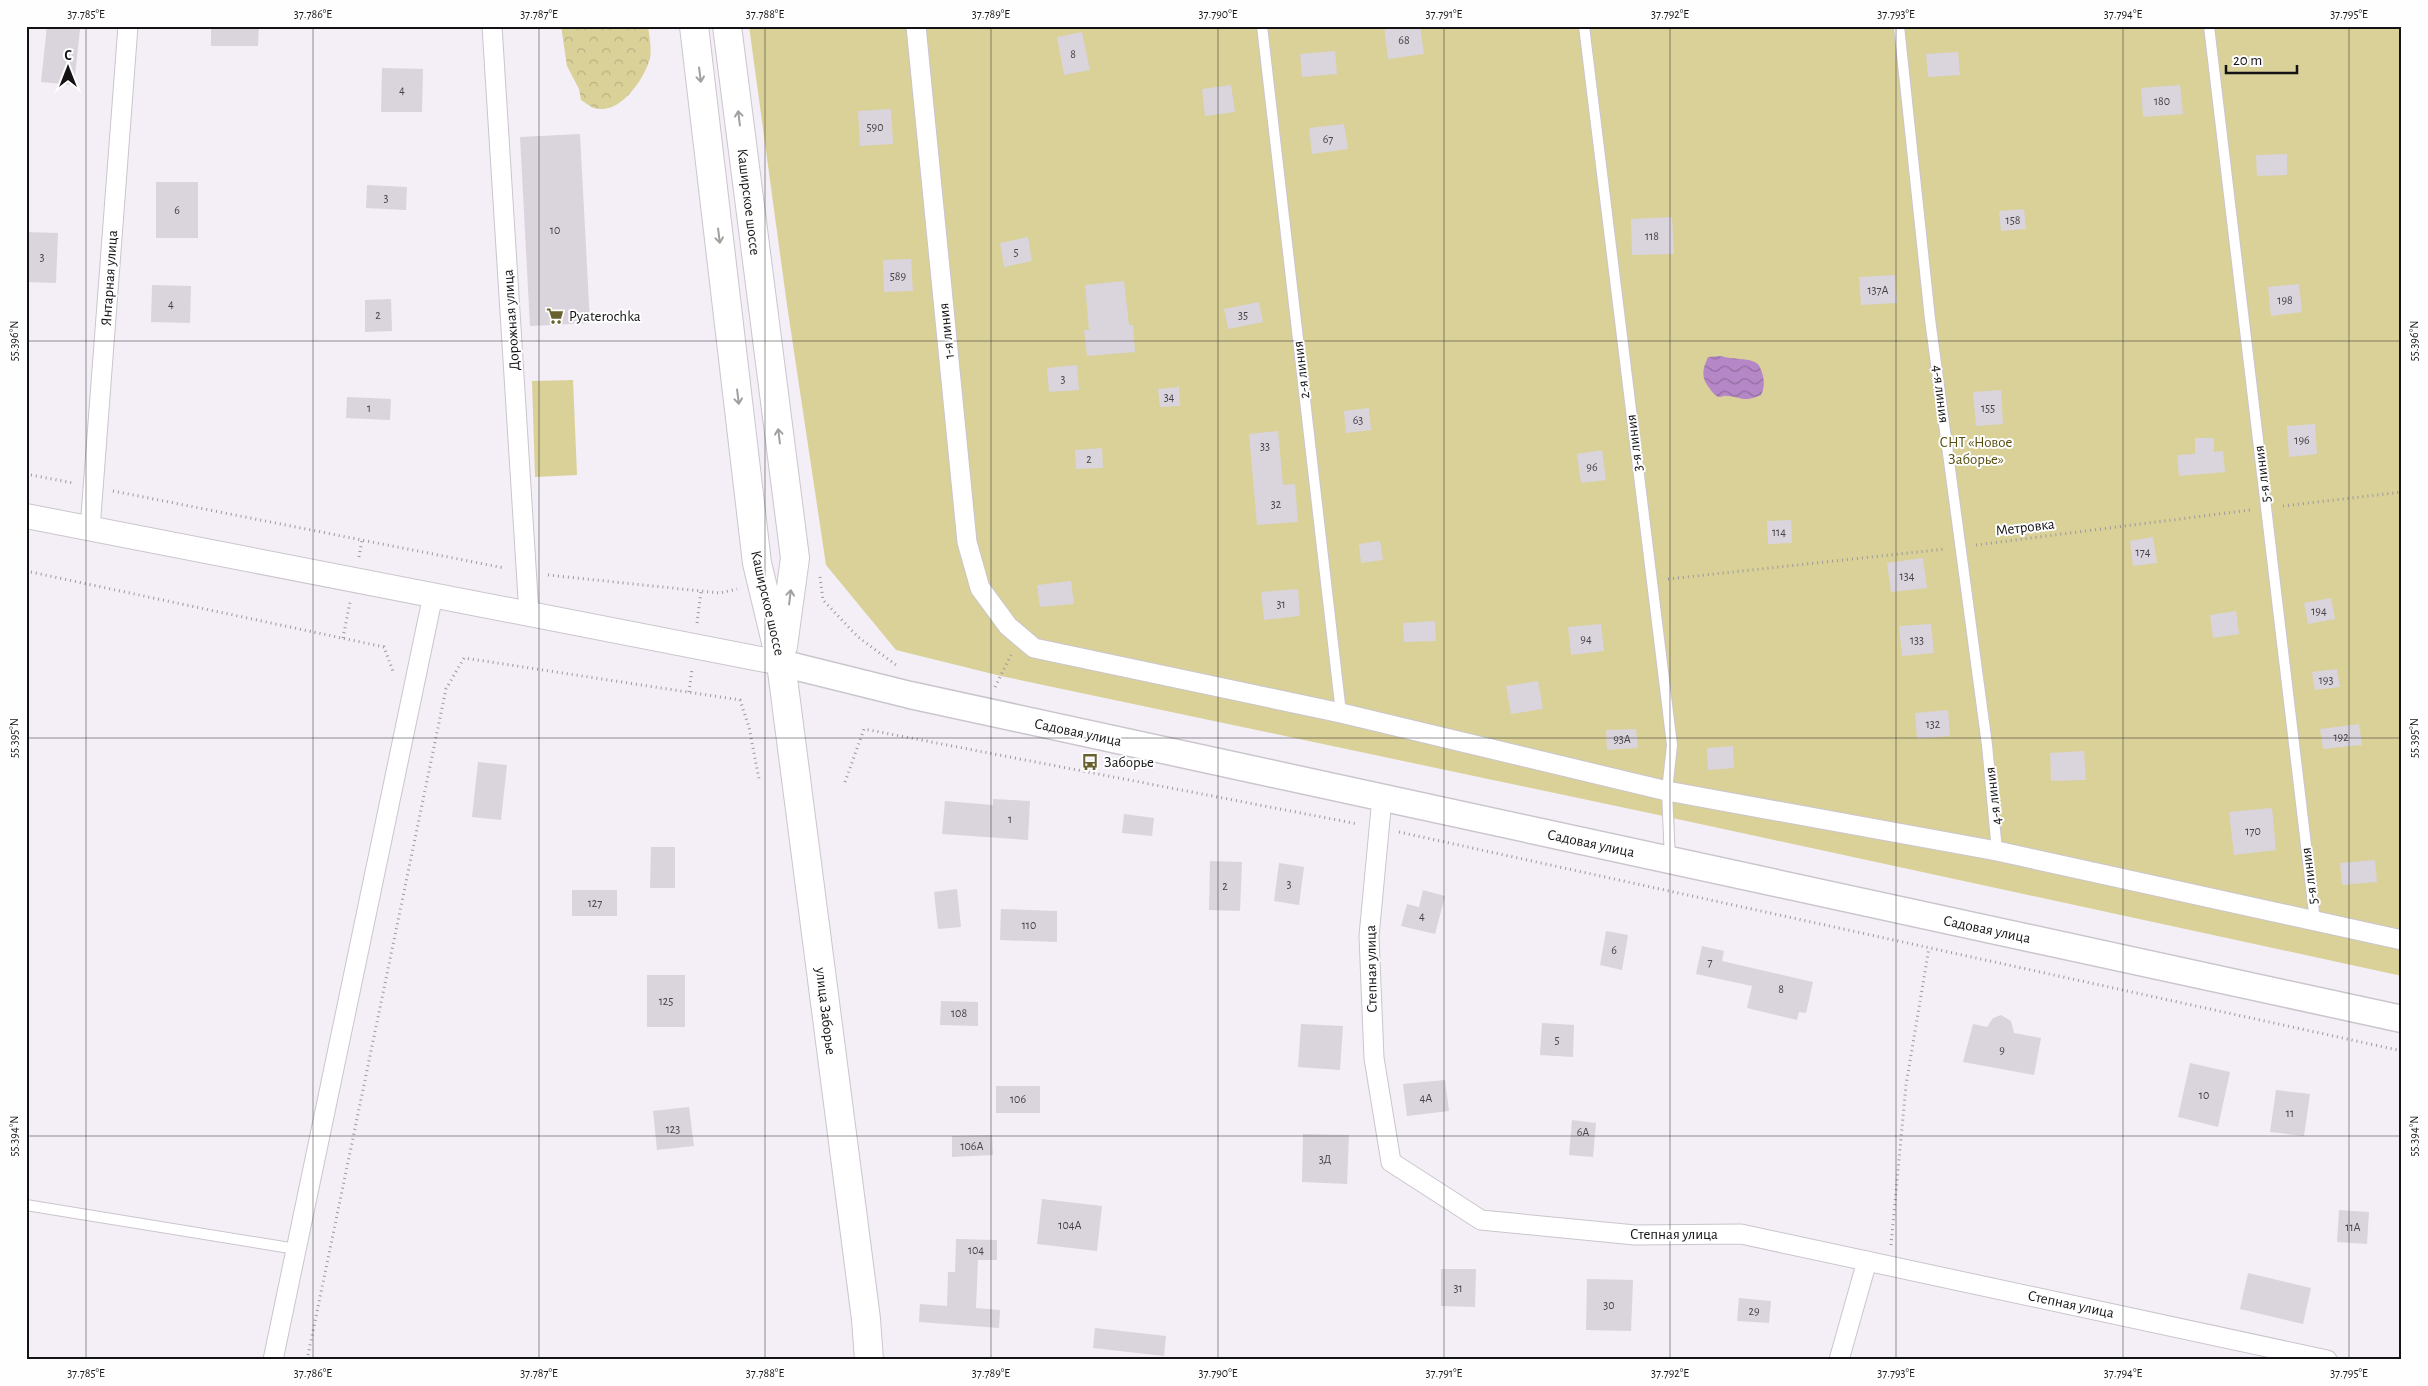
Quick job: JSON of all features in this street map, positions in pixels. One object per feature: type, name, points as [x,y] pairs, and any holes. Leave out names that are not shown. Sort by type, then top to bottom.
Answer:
[{"type":"main road","name":"Каширское шоссе","points":[[694,26],[757,563],[781,663]]},
{"type":"main road","name":"Каширское шоссе","points":[[727,26],[795,558],[781,663]]},
{"type":"main road","name":"Садовая улица","points":[[781,663],[910,695],[2402,1019]]},
{"type":"main road","name":"улица Заборье","points":[[781,663],[866,1319],[869,1360]]},
{"type":"street","name":"Янтарная улица","points":[[90,529],[128,26]]},
{"type":"street","name":"Дорожная улица","points":[[492,26],[529,614]]},
{"type":"street","name":"1-я линия","points":[[916,26],[967,542],[980,588],[1014,632]]},
{"type":"street","points":[[26,516],[781,663]]},
{"type":"street","points":[[273,1360],[433,595]]},
{"type":"street","points":[[1014,632],[1034,648],[1341,713],[1667,791],[1997,851],[2402,940]]},
{"type":"street","name":"Степная улица","points":[[1382,798],[1368,936],[1374,1058],[1391,1162],[1481,1220],[1635,1236],[1740,1234],[2327,1360]]},
{"type":"street","points":[[1839,1360],[1867,1260]]},
{"type":"lane","name":"2-я линия","points":[[1262,26],[1341,713]]},
{"type":"lane","name":"3-я линия","points":[[1584,26],[1672,744],[1667,791],[1670,861]]},
{"type":"lane","name":"4-я линия","points":[[1899,26],[1930,319],[1987,745],[1997,851]]},
{"type":"lane","name":"5-я линия","points":[[2210,26],[2315,921]]},
{"type":"lane","points":[[26,1205],[296,1249]]},
{"type":"path","points":[[26,474],[526,573],[720,593],[762,583]]},
{"type":"path","name":"Метровка","points":[[1651,581],[1960,547],[2402,492]]},
{"type":"path","points":[[818,568],[823,600],[858,637],[898,666]]},
{"type":"path","points":[[26,571],[384,647],[394,675]]},
{"type":"path","points":[[792,580],[819,576]]},
{"type":"path","points":[[992,692],[1014,632]]},
{"type":"path","points":[[307,1360],[446,689],[464,658],[740,700],[749,727],[759,780]]},
{"type":"path","points":[[845,782],[864,729],[1379,828],[2402,1051]]},
{"type":"path","points":[[1890,1265],[1906,1085],[1928,948]]},
{"type":"green space","points":[[561,26],[648,26],[650,58],[643,75],[630,94],[622,101],[604,109],[592,107],[581,100],[579,89],[567,66]]},
{"type":"green space","name":"СНТ «Новое Заборье»","points":[[749,26],[2402,26],[2402,976],[1668,817],[1001,676],[896,650],[826,565],[787,305]]},
{"type":"green space","points":[[573,380],[577,475],[535,477],[532,381]]},
{"type":"water","points":[[1721,356],[1750,360],[1758,364],[1764,380],[1761,395],[1746,399],[1716,396],[1705,381],[1704,370],[1708,357]]},
{"type":"building","points":[[47,26],[80,29],[74,85],[41,82]]},
{"type":"building","points":[[211,26],[259,26],[258,46],[211,46]]},
{"type":"building","points":[[1384,26],[1420,26],[1424,54],[1388,59]]},
{"type":"building","points":[[1082,32],[1090,70],[1064,75],[1057,37]]},
{"type":"building","points":[[1335,51],[1337,74],[1302,77],[1300,54]]},
{"type":"building","points":[[1958,52],[1960,75],[1928,77],[1926,54]]},
{"type":"building","points":[[382,68],[423,69],[422,112],[381,112]]},
{"type":"building","points":[[1231,85],[1235,112],[1205,116],[1202,89]]},
{"type":"building","points":[[2180,85],[2183,114],[2143,117],[2141,88]]},
{"type":"building","points":[[891,109],[893,144],[860,146],[858,111]]},
{"type":"building","points":[[1344,124],[1348,149],[1312,154],[1309,128]]},
{"type":"building","points":[[580,134],[590,323],[530,326],[520,137]]},
{"type":"building","points":[[2287,154],[2287,175],[2257,176],[2256,155]]},
{"type":"building","points":[[156,182],[198,182],[198,238],[156,238]]},
{"type":"building","points":[[367,185],[407,187],[406,210],[366,208]]},
{"type":"building","points":[[2024,209],[2026,229],[2001,231],[1999,211]]},
{"type":"building","points":[[1672,217],[1674,254],[1632,255],[1631,219]]},
{"type":"building","points":[[26,232],[58,233],[56,283],[26,282]]},
{"type":"building","points":[[1028,237],[1032,261],[1004,267],[1000,243]]},
{"type":"building","points":[[911,259],[913,291],[884,292],[883,260]]},
{"type":"building","points":[[1895,275],[1897,303],[1861,305],[1859,277]]},
{"type":"building","points":[[1124,281],[1129,325],[1133,325],[1135,352],[1087,356],[1084,330],[1089,330],[1085,285]]},
{"type":"building","points":[[2299,284],[2302,312],[2271,316],[2268,287]]},
{"type":"building","points":[[152,285],[191,286],[190,323],[151,322]]},
{"type":"building","points":[[391,299],[392,331],[365,332],[365,300]]},
{"type":"building","points":[[1259,302],[1263,322],[1228,329],[1224,309]]},
{"type":"building","points":[[1077,365],[1079,390],[1049,392],[1047,368]]},
{"type":"building","points":[[1179,387],[1180,406],[1160,407],[1158,389]]},
{"type":"building","points":[[2001,390],[2003,424],[1976,426],[1973,392]]},
{"type":"building","points":[[347,397],[391,399],[390,420],[346,418]]},
{"type":"building","points":[[1369,408],[1371,430],[1346,433],[1344,411]]},
{"type":"building","points":[[2315,424],[2317,454],[2289,457],[2287,426]]},
{"type":"building","points":[[1278,431],[1283,485],[1295,484],[1298,522],[1257,525],[1249,434]]},
{"type":"building","points":[[2195,438],[2214,438],[2214,452],[2223,451],[2225,472],[2179,476],[2177,455],[2195,454]]},
{"type":"building","points":[[1102,448],[1103,468],[1076,469],[1075,450]]},
{"type":"building","points":[[1602,450],[1606,480],[1581,483],[1577,454]]},
{"type":"building","points":[[1791,520],[1792,543],[1768,544],[1767,521]]},
{"type":"building","points":[[2153,537],[2157,563],[2133,566],[2130,541]]},
{"type":"building","points":[[1380,541],[1383,560],[1361,563],[1359,544]]},
{"type":"building","points":[[1923,558],[1927,588],[1891,592],[1887,563]]},
{"type":"building","points":[[1071,581],[1074,604],[1040,607],[1037,585]]},
{"type":"building","points":[[1298,589],[1300,616],[1264,620],[1261,592]]},
{"type":"building","points":[[2331,598],[2335,619],[2308,624],[2304,603]]},
{"type":"building","points":[[2236,611],[2239,634],[2213,638],[2210,615]]},
{"type":"building","points":[[1435,621],[1436,641],[1404,642],[1403,623]]},
{"type":"building","points":[[1601,624],[1604,651],[1571,655],[1568,627]]},
{"type":"building","points":[[1931,624],[1934,653],[1902,656],[1899,626]]},
{"type":"building","points":[[2337,669],[2340,687],[2315,690],[2312,672]]},
{"type":"building","points":[[1538,681],[1543,709],[1511,714],[1506,686]]},
{"type":"building","points":[[1948,710],[1950,736],[1917,739],[1915,713]]},
{"type":"building","points":[[2359,724],[2362,745],[2323,749],[2320,729]]},
{"type":"building","points":[[1636,729],[1638,748],[1607,750],[1606,730]]},
{"type":"building","points":[[1733,746],[1734,768],[1708,770],[1707,748]]},
{"type":"building","points":[[2084,751],[2086,780],[2051,781],[2050,753]]},
{"type":"building","points":[[478,762],[507,765],[501,820],[472,817]]},
{"type":"building","points":[[993,799],[1030,801],[1028,840],[942,834],[945,801],[993,805]]},
{"type":"building","points":[[2272,808],[2276,850],[2234,855],[2229,812]]},
{"type":"building","points":[[1124,814],[1154,818],[1152,836],[1122,833]]},
{"type":"building","points":[[651,847],[675,847],[675,888],[650,888]]},
{"type":"building","points":[[2375,860],[2377,882],[2342,885],[2340,863]]},
{"type":"building","points":[[1210,861],[1242,862],[1240,911],[1209,910]]},
{"type":"building","points":[[1279,863],[1304,867],[1299,905],[1274,901]]},
{"type":"building","points":[[957,889],[961,927],[938,929],[934,892]]},
{"type":"building","points":[[572,890],[617,890],[617,916],[572,916]]},
{"type":"building","points":[[1423,890],[1445,896],[1435,934],[1401,926],[1407,904],[1419,907]]},
{"type":"building","points":[[1001,909],[1057,911],[1057,942],[1000,940]]},
{"type":"building","points":[[1606,931],[1628,935],[1622,970],[1600,965]]},
{"type":"building","points":[[1702,946],[1724,951],[1722,961],[1813,982],[1806,1013],[1799,1012],[1797,1020],[1747,1008],[1752,986],[1696,974]]},
{"type":"building","points":[[647,975],[685,975],[685,1027],[647,1027]]},
{"type":"building","points":[[941,1001],[978,1002],[978,1026],[940,1025]]},
{"type":"building","points":[[2001,1015],[2011,1021],[2014,1033],[2041,1038],[2034,1075],[1963,1062],[1973,1024],[1987,1027],[1993,1018]]},
{"type":"building","points":[[1542,1023],[1574,1025],[1573,1057],[1540,1055]]},
{"type":"building","points":[[1301,1024],[1343,1026],[1340,1070],[1298,1067]]},
{"type":"building","points":[[2190,1063],[2230,1072],[2218,1127],[2178,1117]]},
{"type":"building","points":[[1445,1080],[1449,1111],[1407,1116],[1403,1084]]},
{"type":"building","points":[[996,1086],[1040,1086],[1040,1113],[996,1113]]},
{"type":"building","points":[[2276,1090],[2310,1094],[2304,1136],[2270,1132]]},
{"type":"building","points":[[689,1107],[694,1146],[657,1150],[653,1111]]},
{"type":"building","points":[[1572,1120],[1596,1123],[1593,1157],[1569,1155]]},
{"type":"building","points":[[1303,1134],[1349,1135],[1347,1184],[1302,1182]]},
{"type":"building","points":[[992,1135],[993,1155],[952,1157],[952,1136]]},
{"type":"building","points":[[1042,1199],[1102,1206],[1097,1251],[1037,1244]]},
{"type":"building","points":[[2339,1210],[2369,1212],[2367,1244],[2337,1242]]},
{"type":"building","points":[[956,1239],[997,1240],[997,1260],[978,1260],[976,1308],[1000,1310],[999,1328],[919,1322],[920,1304],[947,1306],[948,1272],[955,1272]]},
{"type":"building","points":[[1441,1269],[1476,1269],[1475,1307],[1441,1306]]},
{"type":"building","points":[[2248,1273],[2311,1288],[2303,1324],[2240,1309]]},
{"type":"building","points":[[1587,1279],[1633,1280],[1631,1331],[1586,1330]]},
{"type":"building","points":[[1739,1298],[1771,1301],[1769,1323],[1737,1321]]},
{"type":"building","points":[[1095,1328],[1166,1336],[1164,1356],[1093,1348]]},
{"type":"place","name":"Pyaterochka","points":[[555,316]]},
{"type":"place","name":"Заборье","points":[[1090,762]]}]
